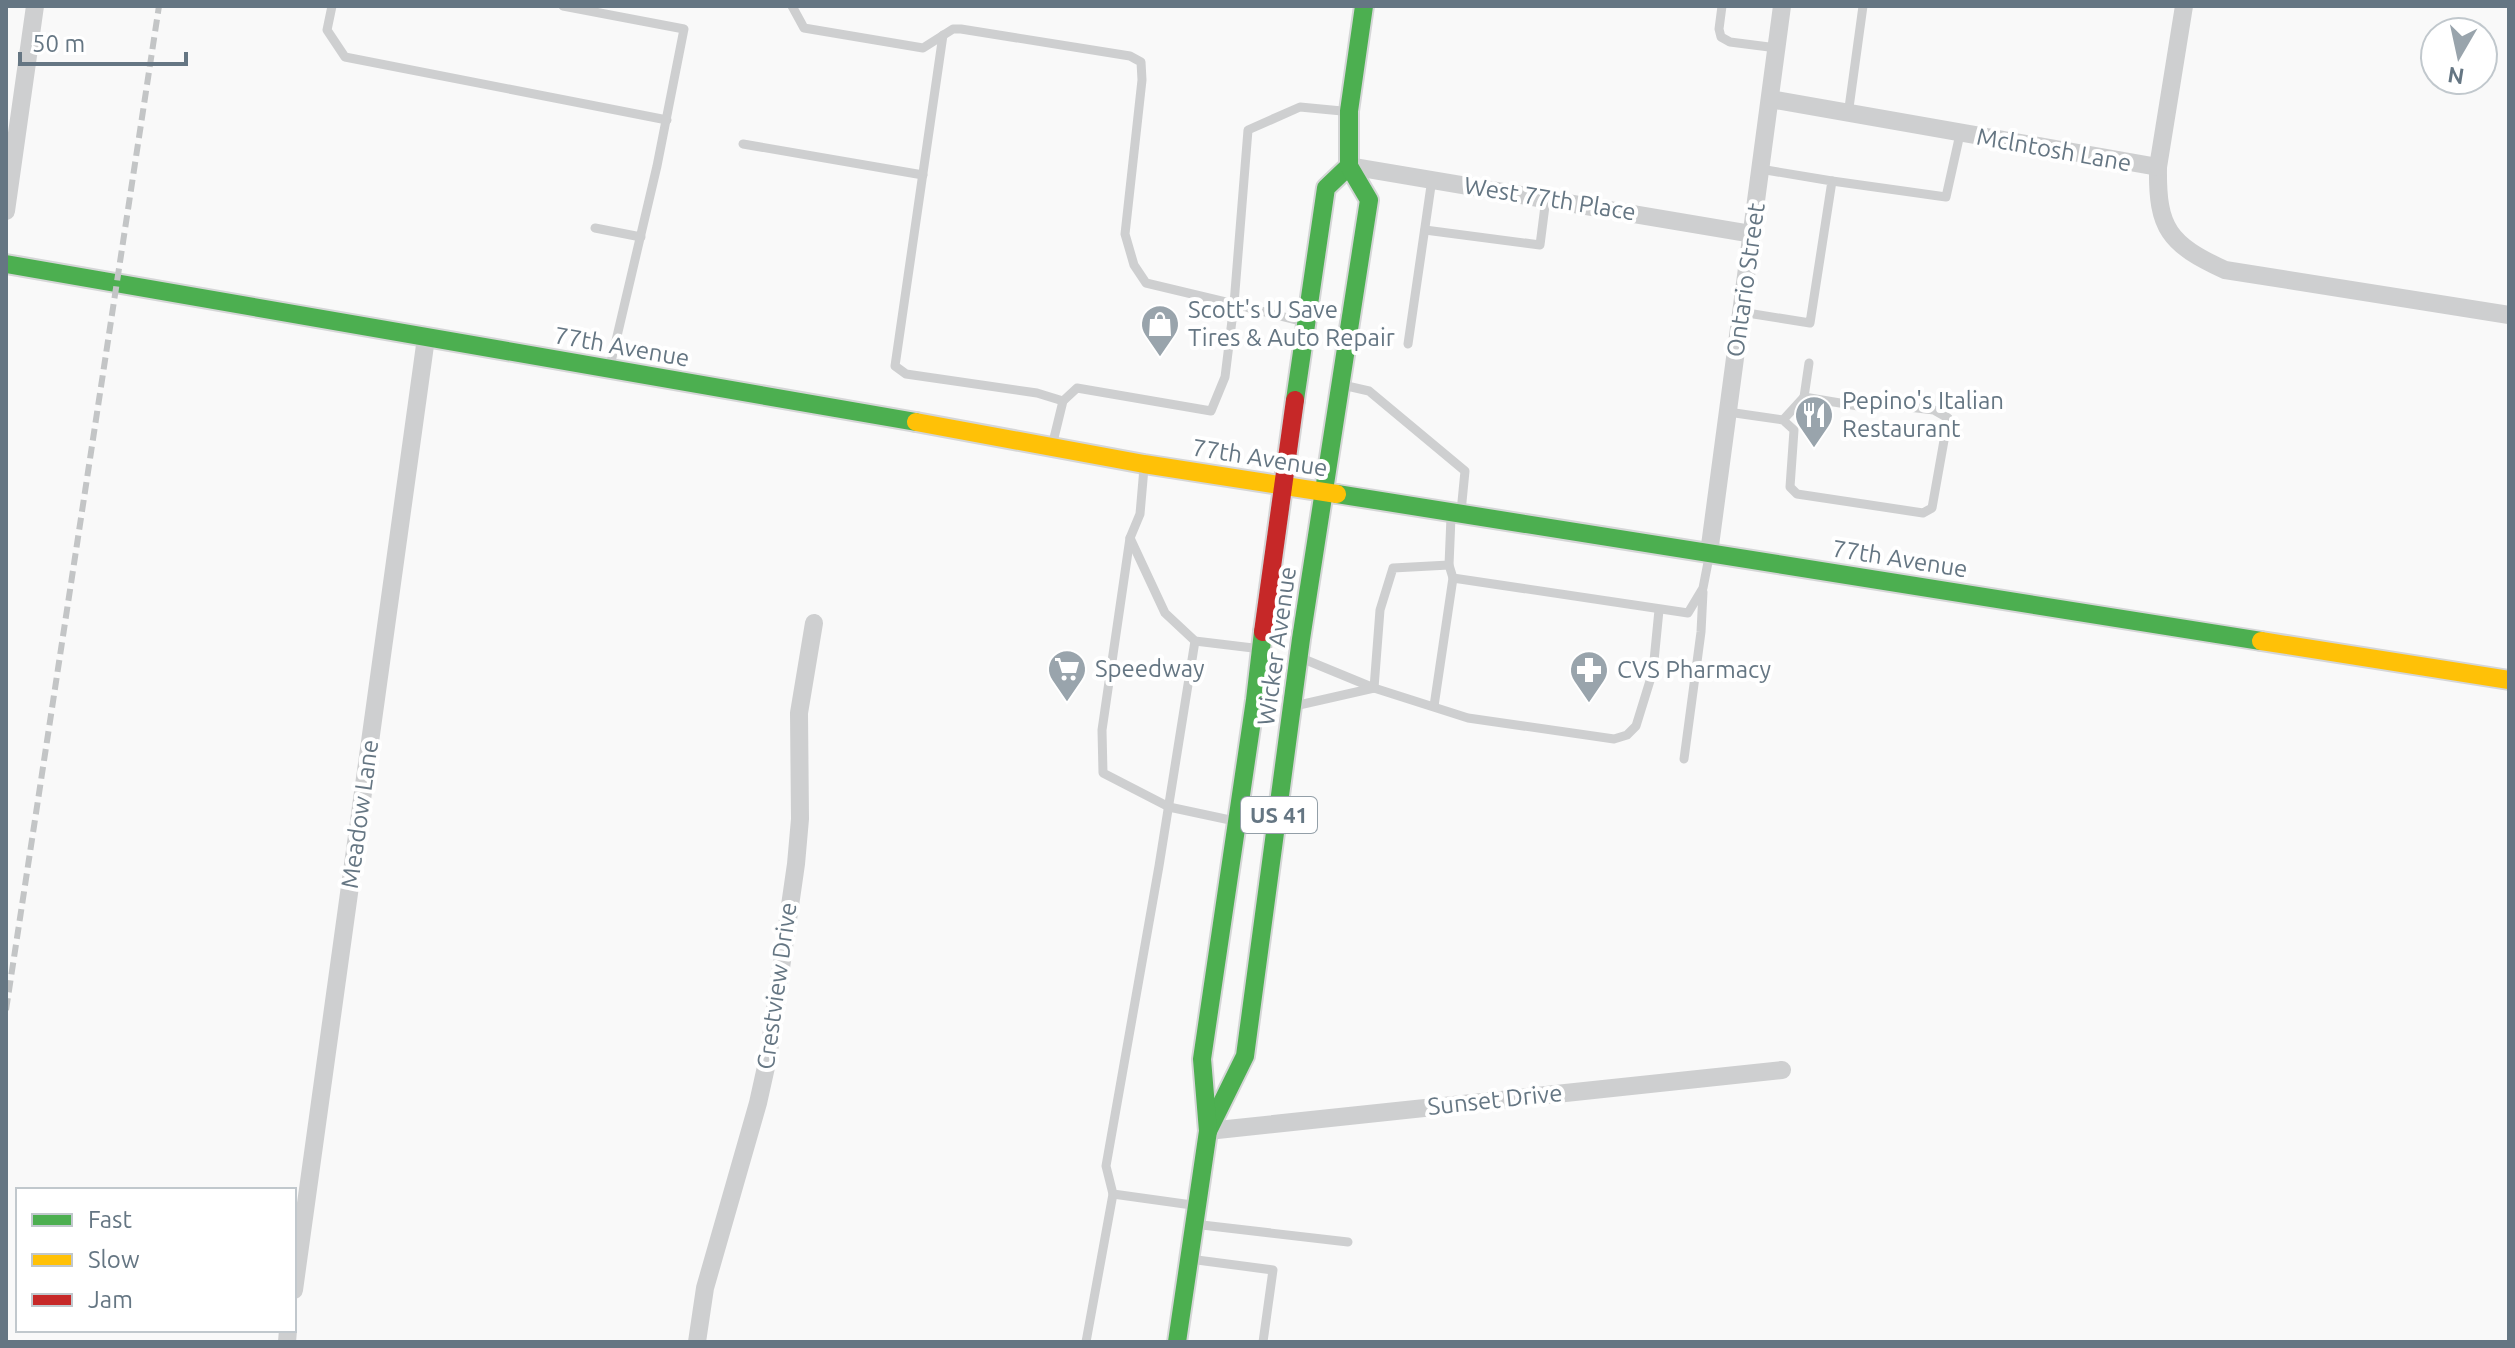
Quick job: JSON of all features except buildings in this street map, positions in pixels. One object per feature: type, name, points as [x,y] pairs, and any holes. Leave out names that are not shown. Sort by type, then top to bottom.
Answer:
[{"type":"main road","name":"Wicker Avenue","points":[[1208,1131],[1245,1056],[1299,657],[1369,200],[1349,166],[1349,111],[1364,6]]},
{"type":"main road","name":"Wicker Avenue","points":[[1177,1342],[1208,1131],[1202,1059],[1326,188],[1349,166]]},
{"type":"main road","name":"77th Avenue","points":[[6,264],[1144,464],[2509,680]]},
{"type":"street","points":[[6,211],[35,6]]},
{"type":"street","name":"Ontario Street","points":[[1709,553],[1782,6]]},
{"type":"street","points":[[2158,167],[2184,6]]},
{"type":"street","name":"Mclntosh Lane","points":[[1770,99],[2158,167],[2161,216],[2170,234],[2195,256],[2225,270],[2509,315]]},
{"type":"street","name":"West 77th Place","points":[[1349,166],[1752,234]]},
{"type":"street","name":"Meadow Lane","points":[[296,1276],[426,338]]},
{"type":"street","name":"Crestview Drive","points":[[697,1342],[705,1288],[768,1058],[796,864],[800,819],[799,713],[814,623]]},
{"type":"street","name":"Sunset Drive","points":[[1208,1131],[1782,1070]]},
{"type":"lane","points":[[332,6],[327,30],[345,57],[667,120]]},
{"type":"lane","points":[[563,6],[684,29],[667,120],[609,369]]},
{"type":"lane","points":[[792,6],[804,28],[923,48],[953,29],[961,29],[1130,56],[1141,62],[1142,80],[1125,234],[1134,265],[1146,283],[1307,322]]},
{"type":"lane","points":[[1722,6],[1721,37],[1730,42],[1777,48]]},
{"type":"lane","points":[[1848,115],[1863,6]]},
{"type":"lane","points":[[943,35],[895,366],[906,374],[1037,393],[1063,401]]},
{"type":"lane","points":[[1053,446],[1063,401],[1077,388],[1211,411],[1225,377],[1248,130],[1300,107],[1349,111]]},
{"type":"lane","points":[[1760,169],[1946,197],[1960,134]]},
{"type":"lane","points":[[743,144],[923,175]]},
{"type":"lane","points":[[1408,344],[1432,179]]},
{"type":"lane","points":[[1741,312],[1810,323],[1832,181]]},
{"type":"lane","points":[[1425,230],[1540,245],[1546,198]]},
{"type":"lane","points":[[595,228],[641,237]]},
{"type":"lane","points":[[1783,420],[1804,397],[1809,363]]},
{"type":"lane","points":[[1340,384],[1369,391],[1465,471],[1449,565],[1453,578],[1434,706]]},
{"type":"lane","points":[[1728,412],[1783,420],[1794,430],[1790,487],[1797,494],[1923,513],[1932,508],[1948,418],[1934,410],[1891,405],[1870,408],[1804,397]]},
{"type":"lane","points":[[1144,464],[1140,514],[1130,538],[1102,730],[1103,773],[1169,807],[1237,821]]},
{"type":"lane","points":[[1130,538],[1165,613],[1195,641],[1260,649]]},
{"type":"lane","points":[[1684,759],[1709,553]]},
{"type":"lane","points":[[1374,688],[1380,610],[1393,568],[1449,565]]},
{"type":"lane","points":[[1453,578],[1688,613],[1703,588]]},
{"type":"lane","points":[[1299,657],[1374,688],[1468,718],[1614,739],[1627,735],[1636,726],[1653,671],[1659,610]]},
{"type":"lane","points":[[1086,1342],[1113,1194],[1106,1166],[1195,641]]},
{"type":"lane","points":[[1294,706],[1374,688]]},
{"type":"lane","points":[[1113,1194],[1196,1215],[1348,1242]]},
{"type":"lane","points":[[1189,1259],[1273,1270],[1263,1342]]},
{"type":"railway","points":[[6,1010],[159,6]]},
{"type":"traffic: fast","points":[[1208,1131],[1245,1056],[1301,639],[1369,200],[1349,166],[1349,111],[1364,6]]},
{"type":"traffic: fast","points":[[1295,400],[1326,188],[1349,166]]},
{"type":"traffic: fast","points":[[6,264],[916,422]]},
{"type":"traffic: fast","points":[[1337,494],[2261,641]]},
{"type":"traffic: fast","points":[[1177,1342],[1208,1131],[1202,1059],[1263,632]]},
{"type":"traffic: slow","points":[[916,422],[1144,464],[1337,494]]},
{"type":"traffic: slow","points":[[2261,641],[2509,680]]},
{"type":"traffic: jam","points":[[1263,632],[1295,400]]},
{"type":"place","name":"Scott's U Save Tires & Auto Repair","points":[[1160,358]]},
{"type":"place","name":"Pepino's Italian Restaurant","points":[[1814,449]]},
{"type":"place","name":"Speedway","points":[[1067,703]]},
{"type":"place","name":"CVS Pharmacy","points":[[1589,704]]}]
